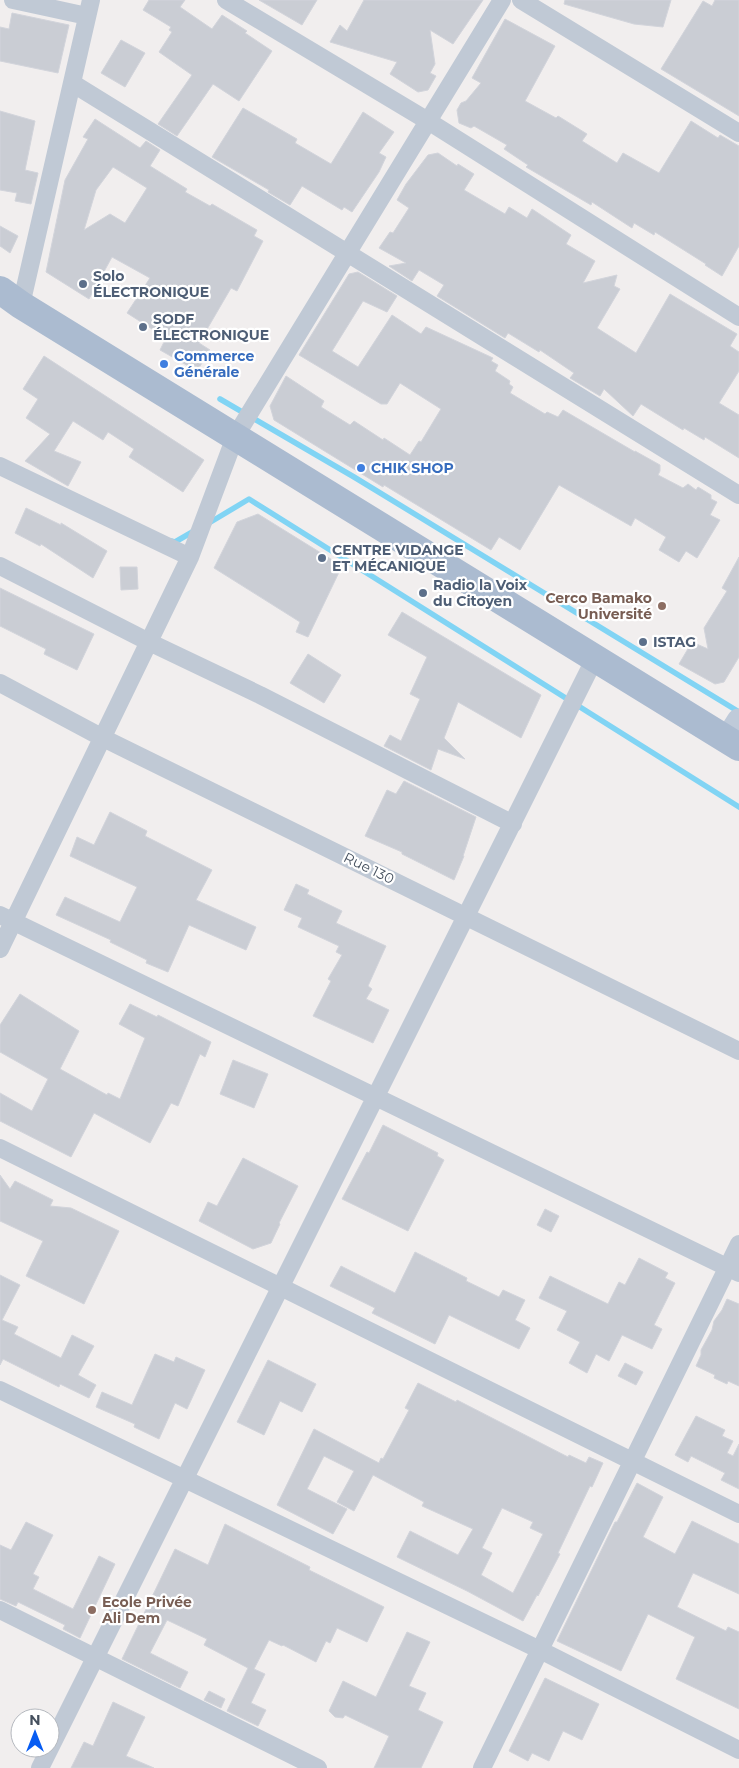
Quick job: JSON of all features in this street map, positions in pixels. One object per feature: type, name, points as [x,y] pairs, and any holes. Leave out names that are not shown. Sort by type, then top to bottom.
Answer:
[{"type":"main road","points":[[11,297],[596,658],[735,736]]},
{"type":"street","points":[[11,297],[72,82],[89,8],[13,0]]},
{"type":"street","points":[[226,0],[428,121],[739,317]]},
{"type":"street","points":[[0,950],[7,918],[103,738],[190,557],[235,436],[502,0]]},
{"type":"street","points":[[521,0],[739,133]]},
{"type":"street","points":[[72,82],[739,495]]},
{"type":"street","points":[[0,466],[190,557]]},
{"type":"street","points":[[0,566],[149,642],[260,695],[512,824]]},
{"type":"street","points":[[60,1728],[596,658]]},
{"type":"street","name":"Rue 130","points":[[0,683],[103,738],[739,1051]]},
{"type":"street","points":[[7,918],[733,1270]]},
{"type":"street","points":[[0,1148],[739,1514]]},
{"type":"street","points":[[482,1768],[633,1461],[733,1270],[739,1244]]},
{"type":"street","points":[[0,1390],[540,1650],[739,1750]]},
{"type":"street","points":[[0,1610],[318,1768]]},
{"type":"building","points":[[149,0],[185,0],[180,7],[212,29],[222,15],[247,31],[245,33],[272,51],[239,101],[213,84],[177,136],[158,124],[192,75],[159,52],[172,32],[169,30],[171,27],[143,10]]},
{"type":"building","points":[[259,0],[317,0],[302,25]]},
{"type":"building","points":[[364,0],[483,0],[453,44],[430,30],[435,64],[430,73],[436,76],[428,90],[418,92],[390,74],[397,62],[330,42],[340,25],[347,31]]},
{"type":"building","points":[[565,0],[671,0],[663,27],[634,24],[564,4]]},
{"type":"building","points":[[715,0],[739,0],[739,116],[661,69],[703,1],[712,6]]},
{"type":"building","points":[[12,13],[69,25],[58,73],[0,61],[0,27],[9,29]]},
{"type":"building","points":[[505,19],[555,46],[525,101],[556,118],[558,116],[587,134],[582,141],[617,163],[623,153],[659,173],[691,121],[718,138],[720,135],[739,146],[739,246],[722,276],[655,232],[654,235],[634,223],[632,228],[592,202],[591,205],[526,167],[528,165],[504,149],[507,145],[474,126],[471,128],[459,123],[457,110],[461,103],[466,101],[481,83],[472,78]]},
{"type":"building","points":[[121,40],[145,53],[125,87],[101,73]]},
{"type":"building","points":[[243,108],[297,139],[295,143],[331,164],[363,112],[394,132],[379,153],[386,157],[379,172],[352,212],[344,207],[342,210],[302,186],[290,205],[268,192],[269,190],[212,157]]},
{"type":"building","points":[[0,111],[35,121],[25,170],[38,173],[31,204],[15,201],[17,193],[0,190]]},
{"type":"building","points":[[95,119],[140,148],[146,141],[160,150],[150,166],[187,189],[185,192],[210,206],[212,204],[257,230],[254,236],[263,241],[237,291],[231,288],[199,343],[210,350],[197,371],[160,350],[166,338],[127,313],[150,278],[112,257],[89,299],[46,272],[65,180],[88,139],[83,137]],"holes":[[[113,167],[147,188],[125,223],[110,214],[84,230],[96,190]]]},
{"type":"building","points":[[438,153],[457,166],[458,164],[474,174],[464,190],[505,214],[509,207],[527,218],[532,209],[571,235],[566,244],[595,261],[583,283],[617,275],[614,286],[620,289],[597,328],[636,353],[670,294],[737,334],[730,346],[739,352],[739,371],[719,403],[739,415],[739,458],[705,437],[704,440],[684,428],[683,430],[641,404],[633,416],[604,389],[600,396],[570,378],[574,373],[540,350],[539,352],[508,333],[505,338],[437,296],[444,285],[419,270],[412,281],[389,266],[406,263],[379,248],[390,232],[393,233],[409,208],[397,200],[406,184],[428,155]]},
{"type":"building","points":[[0,226],[18,236],[10,253],[0,246]]},
{"type":"building","points":[[358,272],[397,296],[387,312],[363,301],[332,351],[358,367],[392,315],[421,334],[426,327],[493,358],[491,361],[498,365],[495,371],[510,381],[509,384],[513,387],[510,393],[545,414],[547,412],[558,417],[563,410],[660,465],[658,475],[683,488],[688,484],[696,490],[698,487],[711,495],[711,499],[717,502],[710,515],[720,520],[697,558],[686,551],[679,562],[659,550],[666,537],[635,518],[631,526],[559,485],[520,550],[499,537],[491,550],[274,420],[270,406],[286,376],[324,401],[321,407],[350,425],[354,421],[410,455],[419,441],[421,442],[441,409],[400,383],[387,404],[381,404],[299,355],[349,274]]},
{"type":"building","points":[[44,356],[204,460],[183,492],[129,457],[134,449],[108,432],[103,440],[73,421],[54,451],[81,462],[68,486],[25,461],[50,434],[26,418],[38,399],[23,389]]},
{"type":"building","points":[[26,508],[61,525],[61,523],[107,551],[93,578],[41,544],[40,546],[15,533]]},
{"type":"building","points":[[258,514],[342,566],[308,637],[296,632],[300,622],[214,568],[237,522]]},
{"type":"building","points":[[739,557],[739,657],[724,682],[715,684],[679,664],[692,642],[708,649],[704,628],[727,591],[722,588]]},
{"type":"building","points":[[120,567],[137,567],[138,589],[121,590]]},
{"type":"building","points":[[0,588],[94,634],[77,670],[44,654],[46,649],[0,626]]},
{"type":"building","points":[[402,612],[541,695],[521,738],[458,702],[444,738],[465,759],[438,749],[431,770],[384,746],[390,735],[401,741],[420,699],[410,694],[427,657],[388,635]]},
{"type":"building","points":[[308,654],[341,675],[324,703],[290,683]]},
{"type":"building","points":[[404,781],[476,817],[464,856],[454,880],[402,854],[402,852],[365,836],[387,790],[396,794]]},
{"type":"building","points":[[110,812],[147,831],[145,836],[212,870],[196,900],[256,927],[246,950],[189,925],[168,972],[146,963],[147,960],[110,942],[111,940],[56,915],[65,897],[120,922],[137,887],[70,856],[77,837],[94,845]]},
{"type":"building","points":[[296,884],[309,890],[307,894],[342,911],[336,923],[386,946],[368,986],[372,989],[366,999],[389,1010],[373,1043],[313,1016],[331,981],[328,979],[342,955],[336,952],[339,946],[298,927],[302,918],[284,910]]},
{"type":"building","points":[[20,994],[79,1031],[60,1069],[107,1095],[108,1093],[120,1099],[145,1038],[119,1024],[130,1004],[157,1017],[158,1015],[211,1042],[205,1057],[200,1054],[178,1106],[171,1103],[150,1143],[94,1113],[71,1157],[0,1121],[0,1093],[32,1111],[48,1079],[0,1052],[0,1025]]},
{"type":"building","points":[[233,1060],[268,1074],[254,1108],[220,1094]]},
{"type":"building","points":[[383,1125],[438,1153],[437,1156],[444,1160],[408,1231],[342,1199]]},
{"type":"building","points":[[243,1158],[298,1186],[271,1243],[253,1249],[199,1221],[208,1202],[217,1206]]},
{"type":"building","points":[[0,1175],[10,1189],[15,1181],[53,1200],[50,1206],[71,1208],[119,1231],[84,1304],[26,1276],[43,1241],[0,1221]]},
{"type":"building","points":[[545,1209],[559,1216],[551,1232],[537,1225]]},
{"type":"building","points":[[415,1252],[467,1278],[466,1281],[499,1297],[503,1290],[525,1300],[515,1320],[530,1328],[519,1349],[449,1315],[435,1344],[372,1313],[375,1308],[330,1286],[341,1266],[395,1293]]},
{"type":"building","points":[[639,1258],[668,1273],[665,1278],[675,1283],[654,1325],[662,1329],[652,1349],[622,1335],[609,1361],[596,1354],[587,1373],[569,1363],[580,1342],[557,1330],[567,1311],[539,1298],[550,1276],[608,1304],[619,1282],[625,1285]]},
{"type":"building","points":[[0,1275],[20,1285],[2,1320],[18,1327],[14,1334],[61,1358],[72,1335],[94,1346],[78,1375],[96,1385],[89,1398],[60,1384],[59,1387],[3,1359],[0,1365]]},
{"type":"building","points":[[727,1299],[739,1304],[739,1386],[728,1381],[727,1384],[714,1378],[715,1375],[696,1366],[714,1321]]},
{"type":"building","points":[[155,1354],[174,1362],[176,1357],[205,1370],[187,1409],[175,1403],[159,1439],[134,1427],[135,1424],[96,1407],[102,1392],[132,1405]]},
{"type":"building","points":[[268,1360],[316,1384],[302,1412],[280,1401],[264,1435],[237,1422]]},
{"type":"building","points":[[625,1363],[643,1372],[636,1385],[618,1376]]},
{"type":"building","points":[[418,1383],[456,1402],[457,1400],[568,1457],[569,1455],[586,1463],[589,1457],[603,1463],[558,1553],[560,1554],[523,1621],[397,1557],[410,1531],[458,1555],[473,1529],[422,1506],[424,1502],[373,1475],[354,1511],[337,1502],[354,1471],[324,1456],[307,1489],[347,1509],[333,1534],[277,1505],[314,1429],[379,1463],[381,1458],[383,1459],[409,1410],[405,1408]],"holes":[[[502,1508],[533,1522],[530,1528],[543,1534],[513,1593],[481,1575],[492,1553],[482,1548]]]},
{"type":"building","points":[[696,1416],[725,1430],[722,1436],[733,1441],[727,1453],[733,1456],[739,1444],[739,1489],[721,1480],[725,1473],[691,1456],[688,1462],[675,1455]]},
{"type":"building","points":[[637,1483],[663,1497],[643,1537],[675,1554],[692,1521],[739,1544],[739,1594],[693,1573],[677,1607],[726,1631],[728,1627],[739,1632],[739,1709],[676,1679],[695,1637],[648,1614],[621,1671],[557,1641],[615,1522],[617,1522]]},
{"type":"building","points":[[26,1522],[53,1535],[33,1574],[39,1577],[33,1589],[73,1609],[99,1556],[115,1564],[80,1638],[63,1629],[65,1625],[18,1602],[16,1606],[0,1599],[0,1545],[11,1550]]},
{"type":"building","points":[[225,1524],[310,1567],[309,1570],[384,1607],[367,1642],[337,1628],[330,1643],[326,1641],[316,1662],[269,1640],[254,1669],[265,1674],[251,1703],[266,1710],[258,1726],[227,1711],[248,1668],[204,1645],[207,1639],[167,1620],[150,1653],[188,1672],[180,1688],[122,1659],[175,1549],[208,1565]]},
{"type":"building","points":[[407,1632],[430,1642],[409,1686],[426,1693],[418,1710],[443,1722],[421,1768],[374,1768],[389,1736],[345,1715],[343,1718],[335,1717],[329,1711],[343,1681],[376,1697]]},
{"type":"building","points":[[545,1678],[599,1704],[582,1740],[563,1731],[549,1761],[532,1753],[528,1761],[509,1751]]},
{"type":"building","points":[[209,1691],[225,1699],[221,1708],[204,1700]]},
{"type":"building","points":[[113,1702],[145,1717],[126,1756],[154,1768],[71,1768],[84,1742],[93,1746]]},
{"type":"waterway","points":[[220,399],[354,477],[739,712]]},
{"type":"waterway","points":[[209,523],[249,499],[739,807]]},
{"type":"waterway","points":[[172,541],[175,542],[194,531]]},
{"type":"place","name":"Solo ÉLECTRONIQUE","points":[[83,284]]},
{"type":"place","name":"SODF ÉLECTRONIQUE","points":[[143,327]]},
{"type":"place","name":"Commerce Générale","points":[[164,364]]},
{"type":"place","name":"CHIK SHOP","points":[[361,468]]},
{"type":"place","name":"CENTRE VIDANGE ET MÉCANIQUE","points":[[322,558]]},
{"type":"place","name":"Radio la Voix du Citoyen","points":[[423,593]]},
{"type":"place","name":"Cerco Bamako Université","points":[[662,606]]},
{"type":"place","name":"ISTAG","points":[[643,642]]},
{"type":"place","name":"Ecole Privée Ali Dem","points":[[92,1610]]}]
